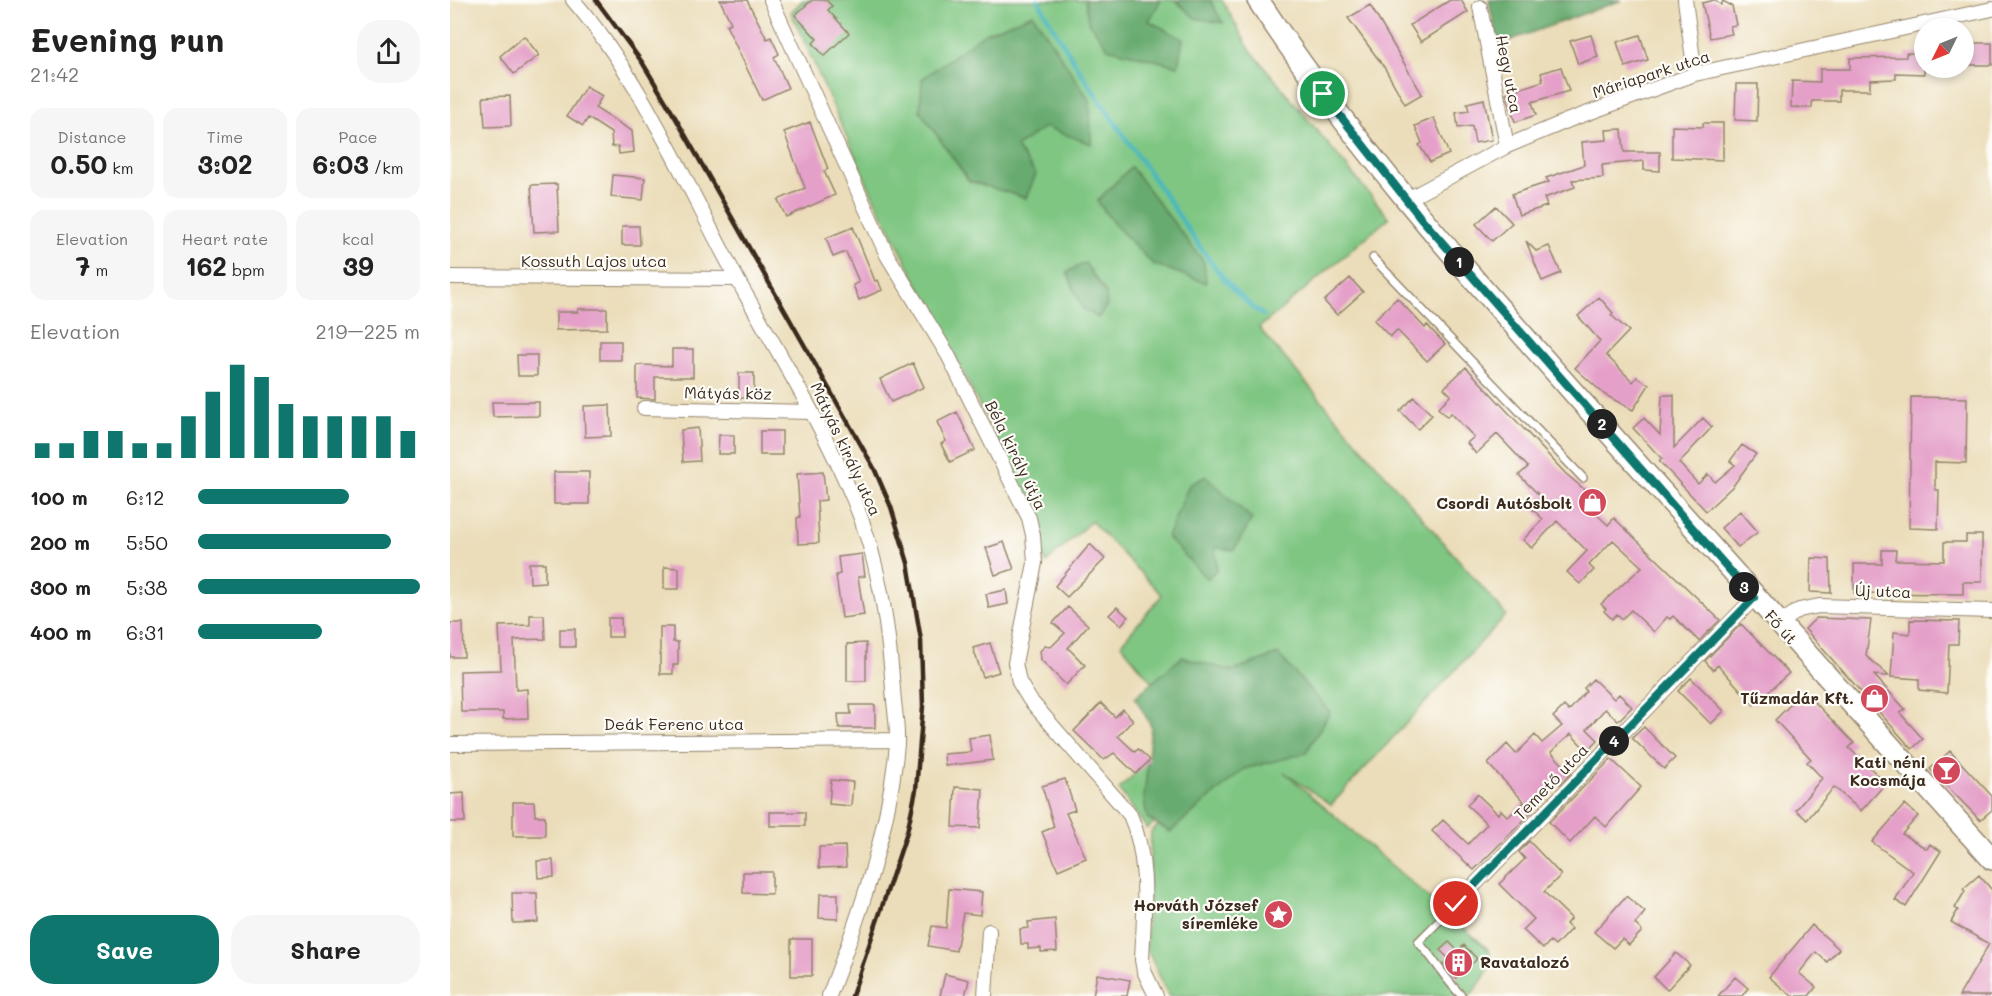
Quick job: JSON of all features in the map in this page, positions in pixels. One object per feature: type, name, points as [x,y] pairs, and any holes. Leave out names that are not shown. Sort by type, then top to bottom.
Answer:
[{"type":"main road","name":"Fő út","points":[[1258,0],[1323,94],[1406,201],[1754,598],[1992,859]]},
{"type":"street","name":"Mátyás király utca","points":[[573,0],[616,56],[648,110],[737,279],[777,346],[854,499],[876,568],[889,644],[897,740],[893,774],[867,888],[829,996]]},
{"type":"street","points":[[773,5],[786,0]]},
{"type":"street","points":[[1685,0],[1695,74]]},
{"type":"street","name":"Béla király útja","points":[[773,5],[887,255],[948,355],[1029,518],[1035,563],[1016,663],[1019,682],[1030,700],[1130,815],[1135,825],[1144,854],[1142,960],[1144,971],[1156,996]]},
{"type":"street","name":"Hegy utca","points":[[1480,7],[1507,147]]},
{"type":"street","name":"Máriapark utca","points":[[1406,201],[1507,147],[1569,120],[1695,74],[1992,9]]},
{"type":"street","name":"Kossuth Lajos utca","points":[[450,277],[737,279]]},
{"type":"street","name":"Mátyás köz","points":[[644,408],[812,412]]},
{"type":"street","name":"Temető utca","points":[[1447,913],[1754,598]]},
{"type":"street","name":"Új utca","points":[[1779,624],[1799,610],[1819,606],[1992,610]]},
{"type":"street","name":"Deák Ferenc utca","points":[[450,744],[897,740]]},
{"type":"street","points":[[986,996],[989,931]]},
{"type":"lane","points":[[1373,258],[1583,478]]},
{"type":"lane","points":[[1447,913],[1418,942],[1437,962],[1441,976],[1462,996]]},
{"type":"green space","points":[[803,0],[1222,0],[1249,48],[1389,218],[1259,328],[1506,615],[1331,805],[1284,772],[1489,950],[1488,969],[1470,996],[1169,996],[1146,947],[1151,832],[1226,759],[1147,829],[1119,789],[1186,724],[1121,644],[1162,595],[1091,521],[1046,563],[1008,461],[873,196],[791,12]]},
{"type":"green space","points":[[1085,0],[1161,0],[1149,21],[1183,39],[1178,66],[1108,48],[1088,21]]},
{"type":"green space","points":[[1175,0],[1210,0],[1223,23],[1195,18]]},
{"type":"green space","points":[[1489,0],[1622,0],[1503,43],[1497,40]]},
{"type":"green space","points":[[1033,14],[1090,101],[1091,144],[1045,127],[1016,147],[1036,174],[1026,198],[969,181],[920,111],[922,79],[985,33]]},
{"type":"green space","points":[[1131,167],[1204,262],[1206,283],[1153,264],[1114,224],[1097,201]]},
{"type":"green space","points":[[1085,263],[1106,293],[1107,305],[1098,318],[1082,308],[1067,272]]},
{"type":"green space","points":[[1206,476],[1252,519],[1234,550],[1215,548],[1217,569],[1207,579],[1167,537],[1189,485]]},
{"type":"green space","points":[[1278,654],[1330,712],[1306,753],[1244,769],[1170,832],[1147,818],[1144,799],[1151,726],[1135,697],[1182,657],[1232,671]]},
{"type":"building","points":[[720,0],[747,0],[767,39],[771,37],[779,54],[774,57],[788,88],[762,100],[726,25],[731,23]]},
{"type":"building","points":[[812,0],[826,0],[832,6],[828,10],[849,33],[824,56],[813,43],[817,39],[795,15]]},
{"type":"building","points":[[1450,0],[1461,0],[1468,12],[1421,42],[1410,25]]},
{"type":"building","points":[[1714,0],[1721,5],[1723,1],[1732,6],[1736,25],[1730,26],[1732,34],[1710,38],[1702,3]]},
{"type":"building","points":[[1370,5],[1422,94],[1405,104],[1384,67],[1348,18]]},
{"type":"building","points":[[1591,35],[1598,57],[1578,64],[1570,41]]},
{"type":"building","points":[[1640,35],[1648,60],[1625,67],[1617,42]]},
{"type":"building","points":[[524,36],[539,55],[514,74],[500,56]]},
{"type":"building","points":[[1974,43],[1992,43],[1992,65],[1974,65]]},
{"type":"building","points":[[1906,53],[1914,53],[1914,74],[1896,73],[1896,79],[1870,80],[1870,90],[1839,90],[1839,101],[1812,101],[1812,108],[1791,107],[1792,81],[1820,82],[1820,69],[1850,69],[1850,58],[1906,57]]},
{"type":"building","points":[[1561,67],[1569,91],[1532,102],[1536,115],[1515,122],[1506,93],[1543,81],[1541,73]]},
{"type":"building","points":[[1736,84],[1758,84],[1757,121],[1735,120]]},
{"type":"building","points":[[586,86],[602,96],[595,108],[632,131],[634,152],[619,154],[618,146],[612,147],[611,133],[588,118],[583,126],[567,116]]},
{"type":"building","points":[[510,96],[511,126],[485,127],[483,97]]},
{"type":"building","points":[[1484,99],[1492,140],[1475,143],[1472,126],[1458,128],[1456,113],[1469,111],[1467,103]]},
{"type":"building","points":[[1434,118],[1449,154],[1430,162],[1419,145],[1422,143],[1415,126]]},
{"type":"building","points":[[810,122],[828,169],[824,171],[835,195],[786,217],[778,200],[805,188],[784,132]]},
{"type":"building","points":[[1703,123],[1723,123],[1723,160],[1672,158],[1672,126],[1703,127]]},
{"type":"building","points":[[1622,129],[1624,152],[1660,152],[1660,171],[1644,170],[1644,161],[1602,165],[1603,178],[1572,180],[1575,187],[1544,198],[1547,206],[1519,215],[1512,194],[1549,182],[1546,178],[1584,165],[1582,142],[1607,140],[1606,130]]},
{"type":"building","points":[[613,175],[645,178],[643,200],[611,197]]},
{"type":"building","points":[[557,184],[559,231],[534,232],[531,185]]},
{"type":"building","points":[[1496,206],[1512,223],[1492,241],[1476,224]]},
{"type":"building","points":[[622,226],[639,226],[640,245],[622,245]]},
{"type":"building","points":[[853,227],[875,281],[878,280],[882,290],[859,300],[853,285],[859,282],[846,252],[833,257],[826,238]]},
{"type":"building","points":[[1526,241],[1536,251],[1549,246],[1561,273],[1542,281]]},
{"type":"building","points":[[1350,278],[1363,292],[1337,315],[1324,301]]},
{"type":"building","points":[[1599,297],[1613,313],[1611,315],[1629,331],[1606,355],[1633,382],[1637,377],[1649,385],[1633,410],[1605,395],[1575,368],[1600,341],[1578,316]]},
{"type":"building","points":[[1397,298],[1425,328],[1427,325],[1445,344],[1427,361],[1397,330],[1390,337],[1374,320]]},
{"type":"building","points":[[578,309],[607,309],[607,329],[556,330],[556,312],[578,312]]},
{"type":"building","points":[[600,341],[621,341],[621,360],[600,360]]},
{"type":"building","points":[[672,349],[693,349],[693,377],[655,377],[655,399],[637,398],[637,365],[672,366]]},
{"type":"building","points":[[517,355],[537,355],[537,376],[518,376]]},
{"type":"building","points":[[913,363],[924,387],[891,402],[880,379]]},
{"type":"building","points":[[1466,367],[1565,473],[1599,502],[1592,510],[1608,525],[1614,518],[1720,620],[1699,641],[1673,616],[1670,619],[1667,617],[1654,632],[1631,610],[1622,619],[1617,614],[1612,619],[1604,611],[1606,609],[1601,604],[1642,567],[1613,540],[1589,565],[1594,570],[1580,584],[1567,572],[1587,551],[1557,521],[1532,548],[1523,540],[1543,519],[1531,508],[1541,497],[1519,475],[1528,467],[1497,434],[1476,454],[1467,443],[1474,437],[1451,413],[1447,417],[1438,408],[1451,395],[1444,388]]},
{"type":"building","points":[[739,373],[754,373],[754,398],[739,398]]},
{"type":"building","points":[[1662,395],[1674,395],[1674,448],[1703,418],[1712,427],[1679,463],[1698,484],[1708,474],[1715,482],[1735,465],[1730,461],[1742,445],[1756,454],[1733,486],[1706,511],[1659,461],[1662,459],[1633,428],[1644,418],[1660,435]]},
{"type":"building","points":[[1414,397],[1432,415],[1418,429],[1400,411]]},
{"type":"building","points":[[1911,397],[1967,398],[1966,463],[1935,462],[1935,490],[1939,490],[1938,529],[1909,528]]},
{"type":"building","points":[[492,402],[539,402],[539,416],[493,417]]},
{"type":"building","points":[[610,405],[611,436],[585,437],[584,406]]},
{"type":"building","points":[[957,412],[975,450],[950,462],[941,444],[946,441],[937,422]]},
{"type":"building","points":[[698,428],[700,461],[683,462],[681,430]]},
{"type":"building","points":[[760,431],[782,431],[782,455],[760,455]]},
{"type":"building","points":[[719,435],[734,435],[734,454],[718,454]]},
{"type":"building","points":[[554,472],[589,472],[589,504],[554,504]]},
{"type":"building","points":[[823,472],[826,500],[817,501],[819,543],[798,544],[797,518],[800,517],[797,474]]},
{"type":"building","points":[[1740,511],[1758,532],[1738,547],[1721,528]]},
{"type":"building","points":[[1966,535],[1982,535],[1982,582],[1963,582],[1963,594],[1854,593],[1854,564],[1882,564],[1882,550],[1896,550],[1895,560],[1944,561],[1944,542],[1966,542]]},
{"type":"building","points":[[1004,542],[1014,569],[995,575],[986,548]]},
{"type":"building","points":[[1090,544],[1105,559],[1067,597],[1055,586]]},
{"type":"building","points":[[862,554],[865,576],[858,577],[864,615],[842,618],[836,575],[840,574],[838,557]]},
{"type":"building","points":[[1811,558],[1830,559],[1831,593],[1810,592]]},
{"type":"building","points":[[529,563],[545,563],[545,582],[530,583]]},
{"type":"building","points":[[664,567],[679,568],[679,589],[664,589]]},
{"type":"building","points":[[1006,590],[1008,604],[989,608],[986,594]]},
{"type":"building","points":[[1068,607],[1088,625],[1068,648],[1085,665],[1066,685],[1041,660],[1040,651],[1045,646],[1051,647],[1065,633],[1053,623]]},
{"type":"building","points":[[1117,607],[1128,617],[1121,625],[1109,615]]},
{"type":"building","points":[[530,615],[544,615],[545,639],[514,640],[516,690],[527,689],[528,718],[503,719],[503,712],[461,712],[460,671],[501,670],[499,626],[530,625]]},
{"type":"building","points":[[608,618],[621,618],[622,637],[608,637]]},
{"type":"building","points":[[1816,618],[1871,620],[1866,656],[1889,676],[1874,675],[1905,709],[1900,713],[1923,739],[1912,749],[1805,629]]},
{"type":"building","points":[[1910,620],[1959,621],[1958,644],[1949,644],[1947,693],[1919,690],[1919,679],[1891,677],[1894,632],[1910,634]]},
{"type":"building","points":[[450,623],[463,623],[464,657],[450,657]]},
{"type":"building","points":[[1741,624],[1789,673],[1754,705],[1718,665],[1713,670],[1705,661]]},
{"type":"building","points":[[660,627],[673,627],[673,642],[678,642],[678,665],[673,665],[673,674],[660,674]]},
{"type":"building","points":[[560,629],[575,629],[575,647],[560,647]]},
{"type":"building","points":[[866,643],[866,681],[847,681],[847,644]]},
{"type":"building","points":[[990,643],[999,672],[983,677],[973,648]]},
{"type":"building","points":[[1691,678],[1724,711],[1711,724],[1678,691]]},
{"type":"building","points":[[1593,679],[1614,699],[1619,694],[1632,707],[1618,721],[1605,709],[1587,729],[1598,740],[1587,751],[1571,734],[1551,752],[1571,773],[1560,784],[1558,781],[1530,808],[1488,764],[1507,744],[1516,754],[1535,735],[1542,743],[1562,726],[1553,717],[1564,706],[1569,711]]},
{"type":"building","points":[[1804,691],[1854,743],[1849,748],[1886,783],[1861,811],[1834,787],[1807,820],[1796,810],[1822,778],[1807,762],[1811,759],[1775,720]]},
{"type":"building","points":[[1101,703],[1115,717],[1123,709],[1133,720],[1118,736],[1135,752],[1138,749],[1150,760],[1136,774],[1114,753],[1104,760],[1074,731]]},
{"type":"building","points":[[850,705],[875,705],[875,728],[839,728],[838,714],[851,714]]},
{"type":"building","points":[[1644,727],[1675,758],[1664,769],[1632,738]]},
{"type":"building","points":[[990,735],[993,760],[945,766],[944,754],[971,752],[969,738]]},
{"type":"building","points":[[1950,751],[1992,796],[1992,810],[1980,820],[1930,769]]},
{"type":"building","points":[[1611,759],[1641,787],[1606,827],[1595,816],[1570,843],[1549,822]]},
{"type":"building","points":[[1065,779],[1075,810],[1066,813],[1086,858],[1058,870],[1042,832],[1054,827],[1042,786]]},
{"type":"building","points":[[831,780],[853,782],[851,806],[829,804]]},
{"type":"building","points":[[955,787],[983,789],[980,828],[953,827]]},
{"type":"building","points":[[464,793],[465,822],[450,822],[450,794]]},
{"type":"building","points":[[1477,794],[1498,814],[1501,810],[1508,817],[1523,803],[1532,812],[1474,870],[1432,831],[1443,820],[1468,844],[1487,824],[1467,805]]},
{"type":"building","points":[[513,802],[534,802],[535,816],[545,816],[545,836],[513,836]]},
{"type":"building","points":[[1905,804],[1918,816],[1902,834],[1927,849],[1930,844],[1941,851],[1906,907],[1895,900],[1913,872],[1872,842]]},
{"type":"building","points":[[770,812],[805,812],[805,826],[770,826]]},
{"type":"building","points":[[1529,841],[1561,875],[1544,892],[1571,918],[1566,924],[1571,929],[1555,946],[1550,941],[1543,949],[1523,930],[1534,919],[1499,884],[1525,859],[1519,852]]},
{"type":"building","points":[[845,846],[846,867],[819,868],[819,847]]},
{"type":"building","points":[[553,860],[554,877],[538,878],[537,861]]},
{"type":"building","points":[[743,872],[772,872],[772,894],[743,893]]},
{"type":"building","points":[[1979,875],[1992,890],[1992,996],[1959,996],[1989,944],[1951,922],[1958,910],[1955,908],[1965,891],[1963,889]]},
{"type":"building","points":[[949,889],[982,892],[980,915],[963,913],[956,951],[928,946],[932,926],[946,928]]},
{"type":"building","points":[[512,893],[537,893],[538,922],[513,923]]},
{"type":"building","points":[[820,894],[838,894],[838,919],[819,918]]},
{"type":"building","points":[[1626,896],[1645,912],[1635,924],[1642,931],[1629,945],[1622,939],[1613,948],[1594,932]]},
{"type":"building","points":[[1055,919],[1057,951],[1041,952],[1041,948],[1028,949],[1028,944],[1021,944],[1020,929],[1029,928],[1028,922]]},
{"type":"building","points":[[1812,925],[1839,949],[1827,962],[1816,952],[1799,973],[1816,987],[1809,996],[1792,996],[1769,977]]},
{"type":"building","points":[[791,939],[812,939],[812,976],[791,976]]},
{"type":"building","name":"Ravatalozó","points":[[1449,942],[1458,951],[1464,945],[1477,959],[1456,978],[1443,965],[1449,959],[1440,950]]},
{"type":"building","points":[[1676,953],[1690,965],[1667,990],[1654,977]]},
{"type":"building","points":[[945,974],[969,980],[965,996],[940,996]]},
{"type":"building","points":[[1097,974],[1130,980],[1127,996],[1093,996]]},
{"type":"building","points":[[1735,977],[1748,988],[1742,996],[1718,996]]},
{"type":"waterway","points":[[1038,0],[1083,75],[1209,260],[1234,290],[1263,315]]},
{"type":"railway","points":[[596,0],[642,62],[675,117],[874,468],[891,507],[908,563],[921,640],[923,706],[916,790],[907,832],[852,996]]},
{"type":"place","name":"Csordi Autósbolt","points":[[1593,503]]},
{"type":"place","name":"Tűzmadár Kft.","points":[[1875,698]]},
{"type":"place","name":"Kati néni Kocsmája","points":[[1947,771]]},
{"type":"place","name":"Horváth József síremléke","points":[[1279,914]]},
{"type":"place","name":"Ravatalozó","points":[[1459,962]]},
{"type":"route","points":[[1323,94],[1420,217],[1754,598],[1456,904]]}]
